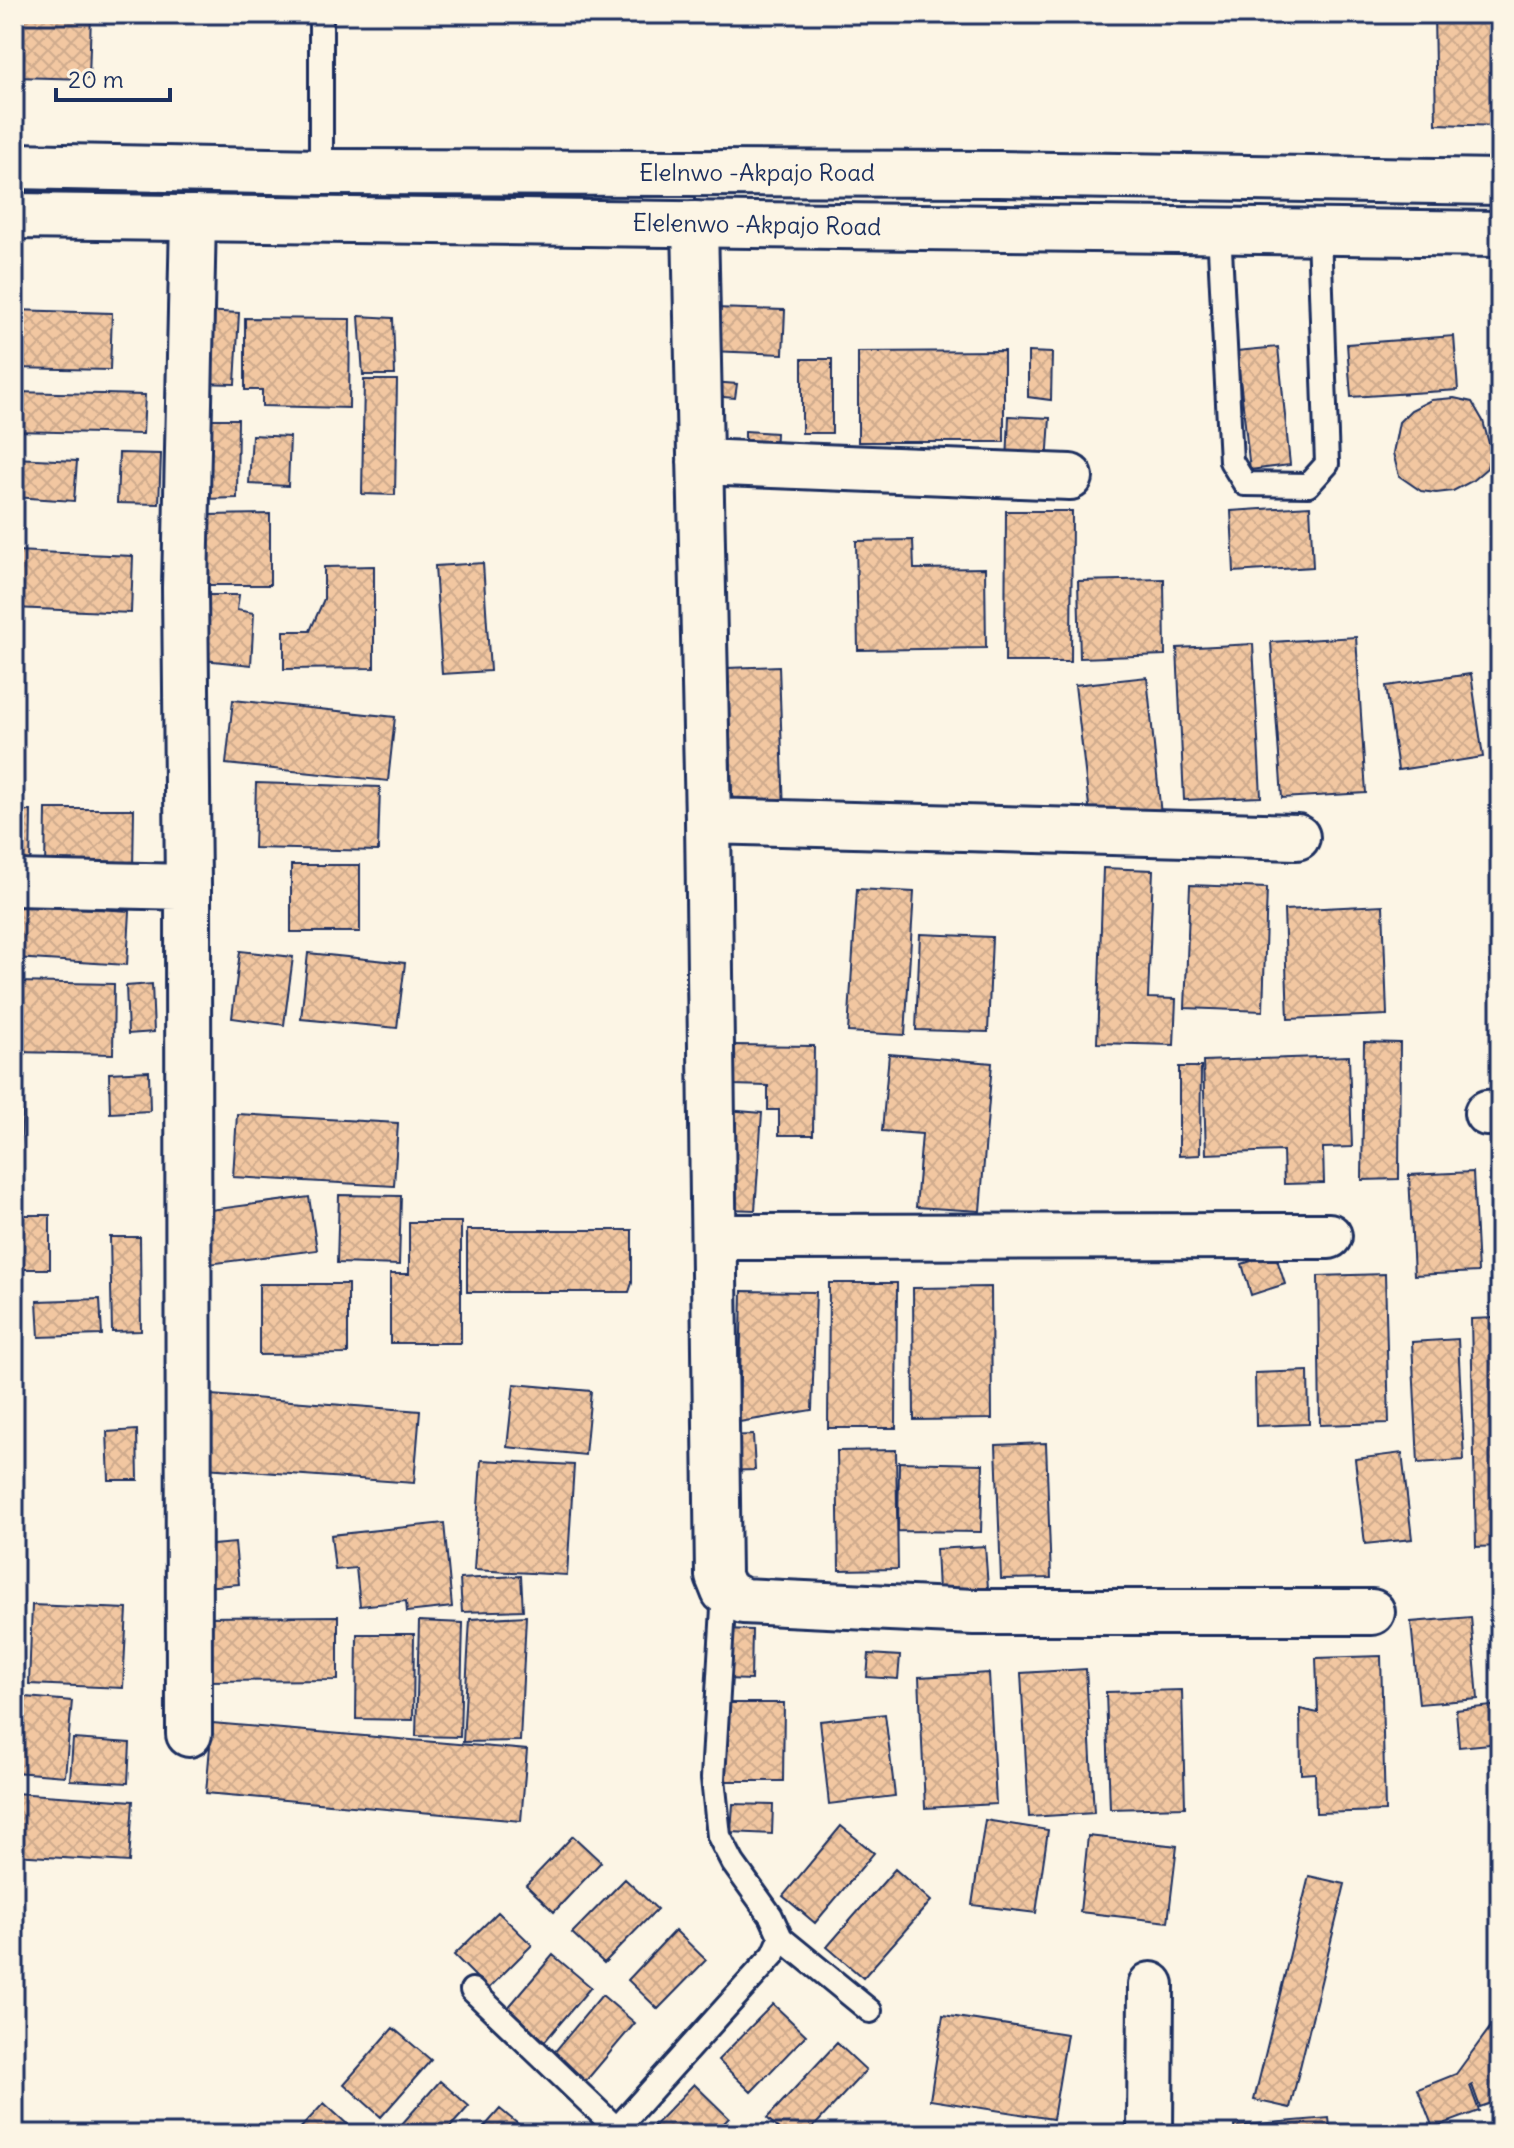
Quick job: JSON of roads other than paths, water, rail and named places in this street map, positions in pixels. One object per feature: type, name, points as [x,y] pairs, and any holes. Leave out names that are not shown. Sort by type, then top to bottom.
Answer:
[{"type":"street","name":"Elelnwo -Akpajo Road","points":[[14,166],[321,172],[999,174],[1500,182]]},
{"type":"street","name":"Elelenwo -Akpajo Road","points":[[14,216],[1500,234]]},
{"type":"street","points":[[189,1734],[185,588],[193,218]]},
{"type":"street","points":[[695,224],[708,821],[718,1576],[724,1591],[743,1601],[974,1612],[1372,1612]]},
{"type":"street","points":[[700,462],[1070,477]]},
{"type":"street","points":[[708,821],[1297,837]]},
{"type":"street","points":[[14,883],[188,887]]},
{"type":"street","points":[[714,1237],[1329,1236]]},
{"type":"street","points":[[1150,2134],[1151,1985]]},
{"type":"lane","points":[[321,14],[321,172]]},
{"type":"lane","points":[[1219,230],[1231,461],[1245,484],[1308,485],[1327,464],[1319,233]]},
{"type":"lane","points":[[724,1591],[713,1778],[719,1836],[733,1863],[771,1916],[781,1938],[870,2011]]},
{"type":"lane","points":[[472,1990],[617,2132],[774,1954],[781,1938]]}]
